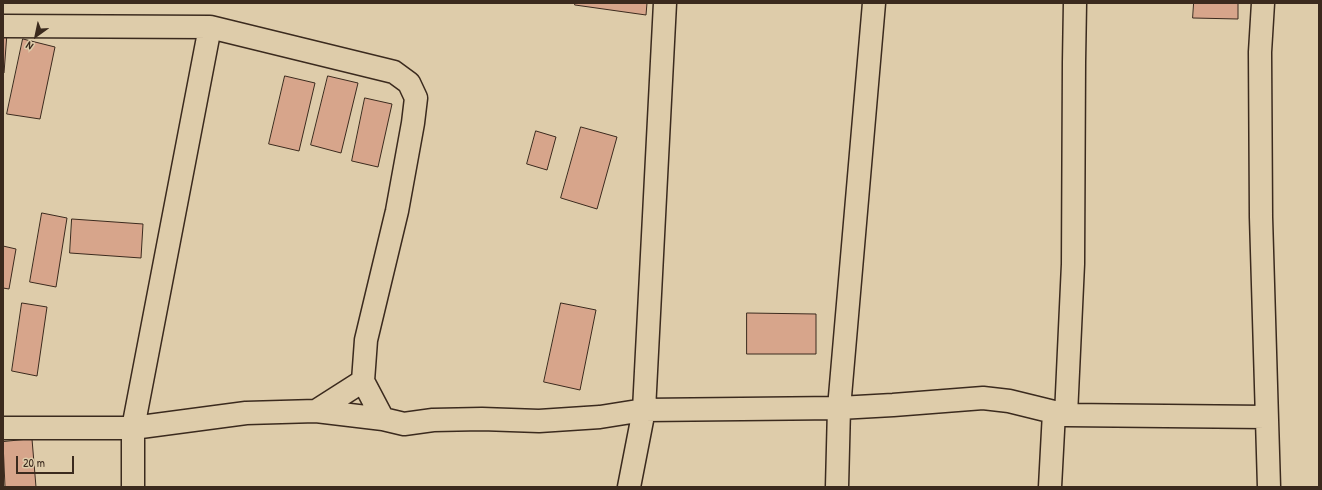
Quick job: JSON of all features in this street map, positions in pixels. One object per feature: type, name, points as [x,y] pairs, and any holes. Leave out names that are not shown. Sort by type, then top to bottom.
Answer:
[{"type":"street","points":[[629,487],[644,410],[665,3]]},
{"type":"street","points":[[837,487],[839,408],[874,3]]},
{"type":"street","points":[[1050,487],[1060,414],[1073,264],[1075,3]]},
{"type":"street","points":[[1263,3],[1260,52],[1261,217],[1269,487]]},
{"type":"street","points":[[3,26],[210,27],[394,72],[409,83],[416,98],[413,123],[397,211],[366,340],[364,381],[383,419]]},
{"type":"street","points":[[133,487],[133,428],[210,27]]},
{"type":"street","points":[[316,411],[364,381]]},
{"type":"street","points":[[3,428],[133,428],[246,413],[316,411],[383,419],[404,424],[433,420],[539,421],[600,417],[644,410],[839,408],[893,406],[983,398],[1010,401],[1060,414],[1266,417]]},
{"type":"building","points":[[575,3],[647,3],[646,15],[575,5]]},
{"type":"building","points":[[1194,3],[1238,3],[1238,19],[1193,18]]},
{"type":"building","points":[[3,33],[7,33],[4,73],[3,73]]},
{"type":"building","points":[[23,39],[55,47],[40,119],[7,114]]},
{"type":"building","points":[[285,76],[315,83],[299,151],[269,144]]},
{"type":"building","points":[[328,76],[358,83],[341,153],[311,145]]},
{"type":"building","points":[[365,98],[392,104],[378,167],[352,161]]},
{"type":"building","points":[[581,127],[617,137],[597,209],[561,198]]},
{"type":"building","points":[[536,131],[556,137],[547,170],[527,164]]},
{"type":"building","points":[[42,213],[67,218],[56,287],[30,282]]},
{"type":"building","points":[[72,219],[143,224],[141,258],[70,253]]},
{"type":"building","points":[[3,246],[16,249],[9,289],[3,288]]},
{"type":"building","points":[[22,303],[47,307],[37,376],[12,371]]},
{"type":"building","points":[[561,303],[596,310],[580,390],[544,382]]},
{"type":"building","points":[[747,313],[816,314],[816,354],[747,354]]},
{"type":"building","points":[[32,439],[36,487],[5,487],[3,442]]}]
